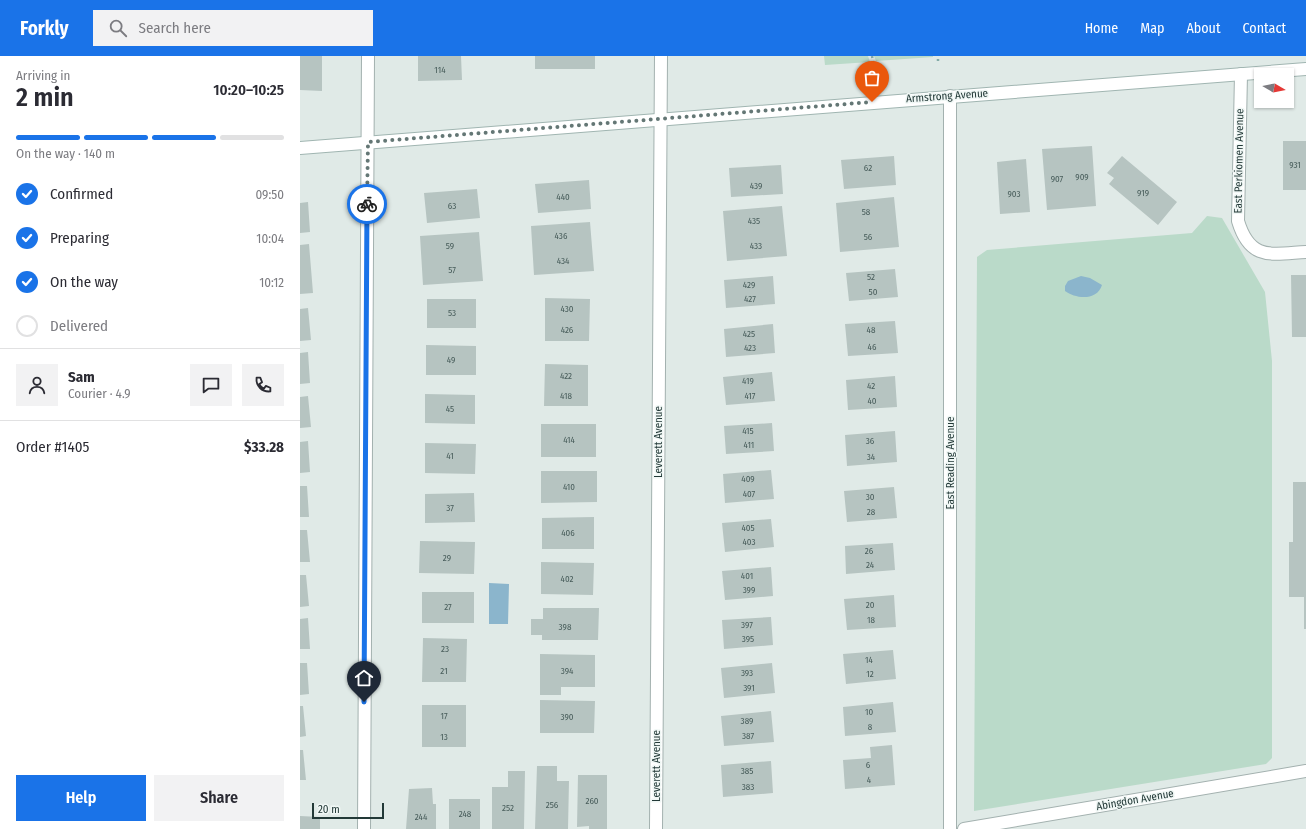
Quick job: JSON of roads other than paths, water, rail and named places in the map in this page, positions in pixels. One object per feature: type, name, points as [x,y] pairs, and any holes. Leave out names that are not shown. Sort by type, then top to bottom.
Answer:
[{"type":"street","points":[[364,829],[368,56]]},
{"type":"street","name":"Leverett Avenue","points":[[656,829],[661,56]]},
{"type":"street","name":"Armstrong Avenue","points":[[300,148],[1306,68]]},
{"type":"street","name":"East Perkiomen Avenue","points":[[1241,74],[1238,221],[1242,234],[1249,246],[1270,254],[1306,252]]},
{"type":"street","name":"East Reading Avenue","points":[[950,96],[950,829]]},
{"type":"street","name":"Abingdon Avenue","points":[[964,829],[1306,771]]},
{"type":"water","points":[[1081,276],[1090,278],[1102,285],[1096,294],[1080,297],[1065,291],[1065,286],[1068,281]]},
{"type":"water","points":[[489,583],[509,584],[508,624],[489,624]]}]
